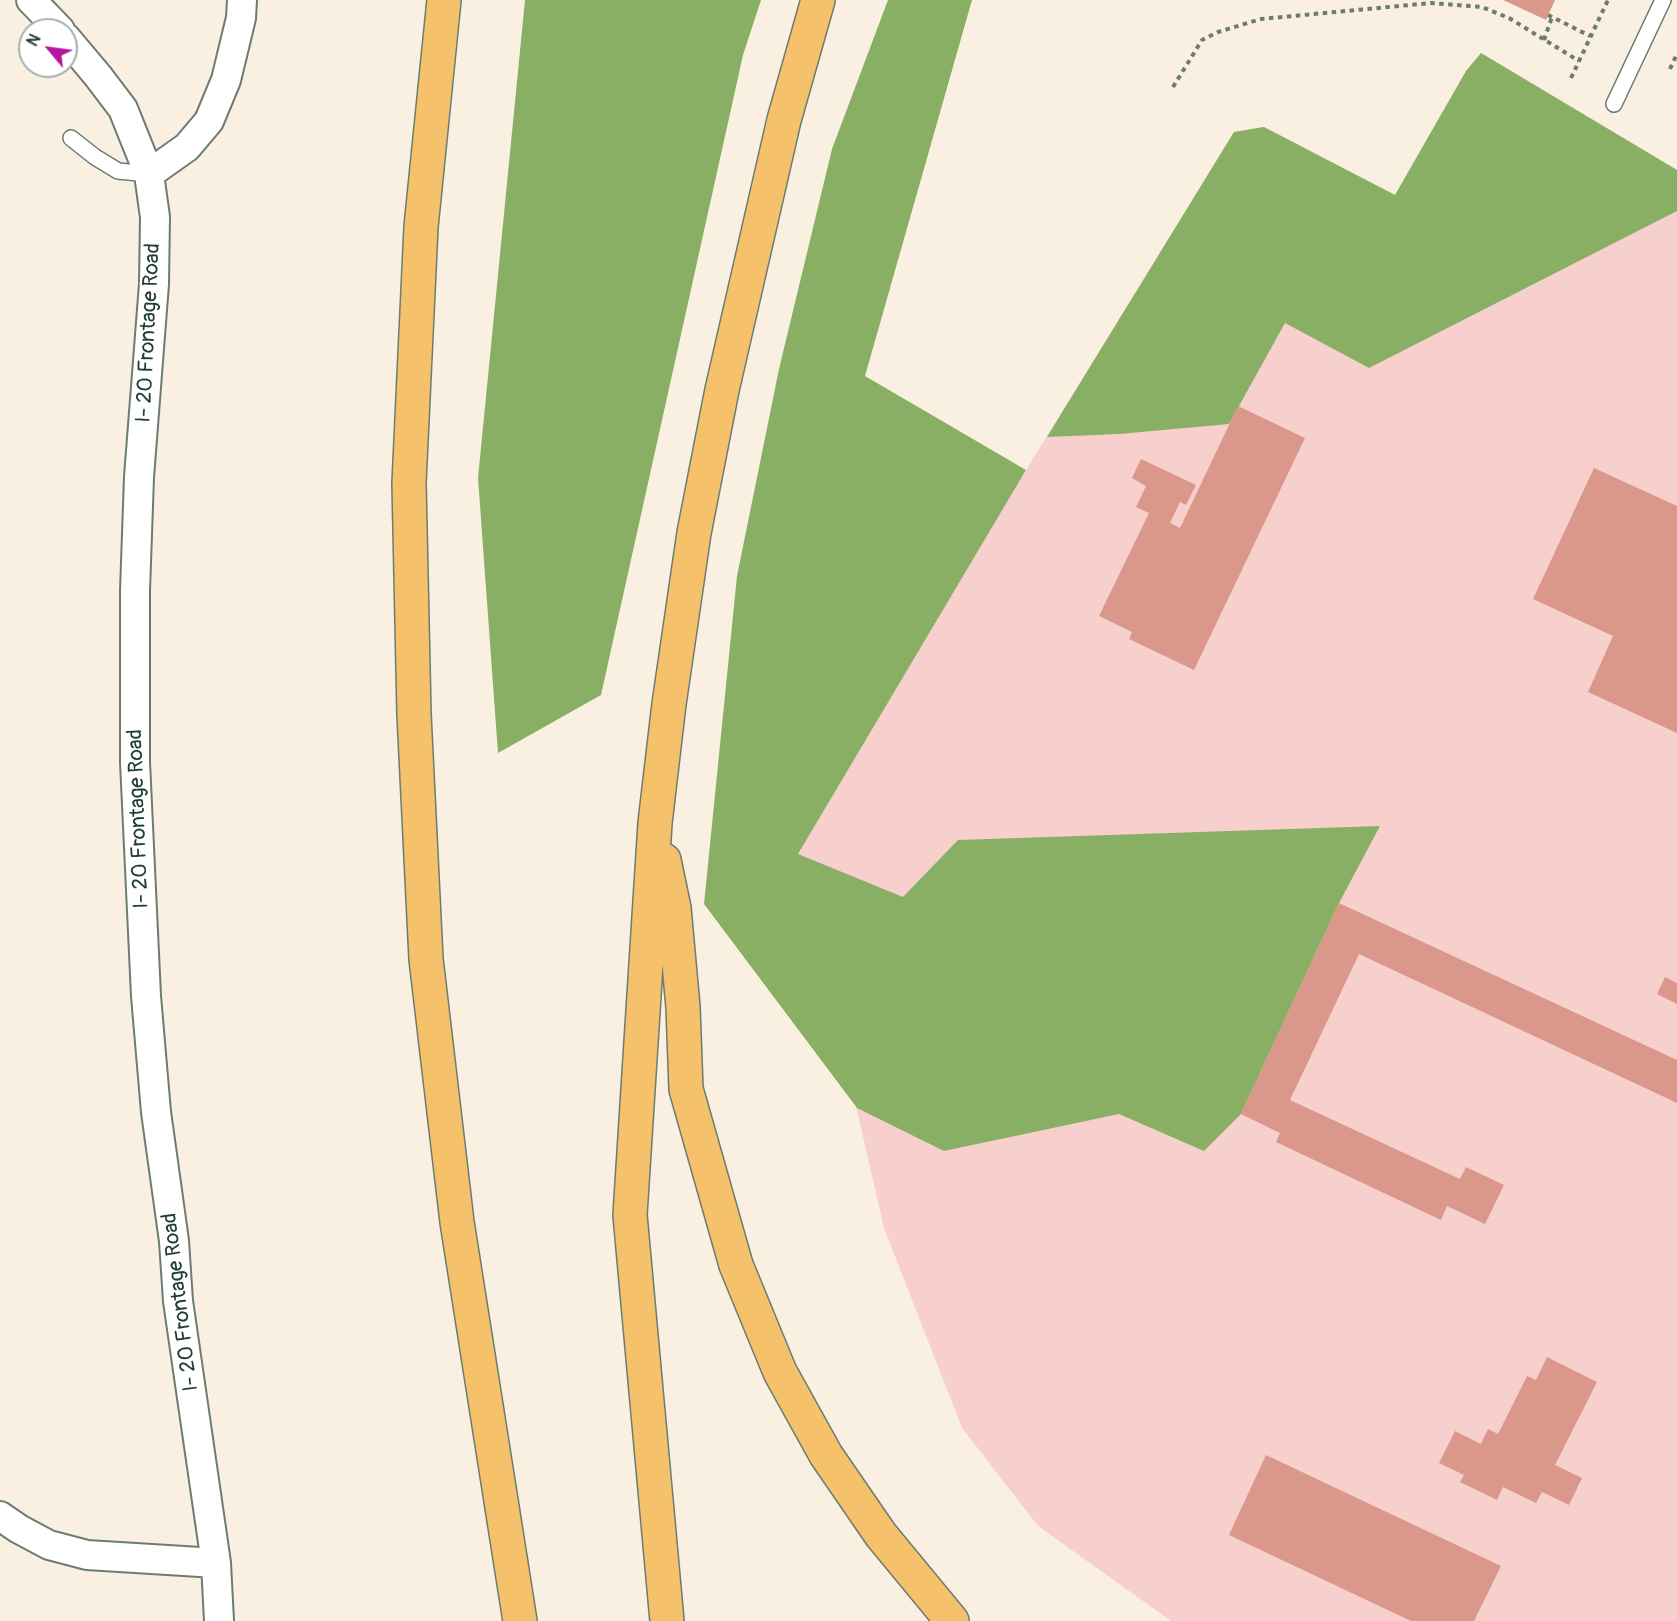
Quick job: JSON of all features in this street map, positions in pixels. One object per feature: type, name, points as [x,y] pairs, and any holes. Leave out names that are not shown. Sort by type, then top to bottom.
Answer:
[{"type":"highway","points":[[444,0],[421,227],[410,471],[414,714],[426,959],[457,1222],[520,1621]]},
{"type":"highway","points":[[667,1621],[630,1215],[655,823],[669,704],[694,533],[722,390],[784,120],[818,0]]},
{"type":"highway","points":[[655,823],[674,908],[683,1007],[686,1089],[736,1265],[780,1371],[826,1455],[881,1535],[952,1621]]},
{"type":"street","points":[[31,0],[48,18]]},
{"type":"street","points":[[149,174],[187,147],[209,121],[226,80],[241,18],[242,0]]},
{"type":"street","name":"I- 20 Frontage Road","points":[[78,52],[123,109],[149,174],[155,217],[154,284],[139,477],[135,591],[135,762],[146,996],[156,1112],[174,1241],[178,1301],[216,1563],[219,1621]]},
{"type":"street","points":[[0,1516],[49,1545],[87,1555],[216,1563]]},
{"type":"lane","points":[[1614,104],[1663,0]]},
{"type":"lane","points":[[71,138],[118,171],[149,174]]},
{"type":"path","points":[[1173,87],[1202,40],[1218,32],[1262,19],[1431,2],[1482,7],[1509,18],[1579,61]]},
{"type":"path","points":[[1571,78],[1605,2]]},
{"type":"path","points":[[1544,40],[1550,16],[1590,36]]},
{"type":"path","points":[[1670,69],[1677,54]]},
{"type":"shaded area","points":[[1481,53],[1677,170],[1677,1621],[1171,1621],[1038,1526],[962,1428],[884,1228],[798,854],[978,548],[1234,132],[1264,127],[1395,195],[1466,71]]},
{"type":"green space","points":[[525,0],[761,0],[743,55],[601,695],[498,753],[478,478]]},
{"type":"green space","points":[[888,0],[972,0],[865,376],[1026,470],[798,854],[903,897],[958,840],[1380,826],[1339,903],[1241,1114],[1204,1151],[1119,1114],[944,1151],[857,1108],[704,904],[737,576],[779,369],[832,149]]},
{"type":"green space","points":[[1481,53],[1677,170],[1677,211],[1369,368],[1285,323],[1229,424],[1119,434],[1047,437],[1234,132],[1264,127],[1395,195],[1466,71]]},
{"type":"building","points":[[1503,0],[1555,0],[1546,20]]},
{"type":"building","points":[[1238,406],[1305,438],[1194,670],[1129,639],[1132,632],[1099,616],[1149,513],[1136,507],[1146,486],[1132,478],[1141,459],[1196,485],[1186,505],[1180,502],[1170,523],[1180,528]]},
{"type":"building","points":[[1594,468],[1677,506],[1677,733],[1588,692],[1613,636],[1533,599]]},
{"type":"building","points":[[1339,903],[1677,1060],[1677,1103],[1359,954],[1290,1100],[1460,1179],[1466,1167],[1504,1185],[1485,1224],[1447,1206],[1441,1220],[1276,1142],[1280,1133],[1241,1114]]},
{"type":"building","points":[[1665,977],[1677,983],[1677,1004],[1657,994]]},
{"type":"building","points":[[1547,1357],[1597,1382],[1555,1465],[1582,1478],[1569,1505],[1542,1492],[1536,1503],[1503,1487],[1497,1500],[1460,1482],[1464,1475],[1439,1463],[1455,1431],[1481,1444],[1488,1429],[1498,1434],[1527,1376],[1536,1380]]},
{"type":"building","points":[[1266,1455],[1501,1566],[1474,1621],[1411,1621],[1229,1535]]}]
